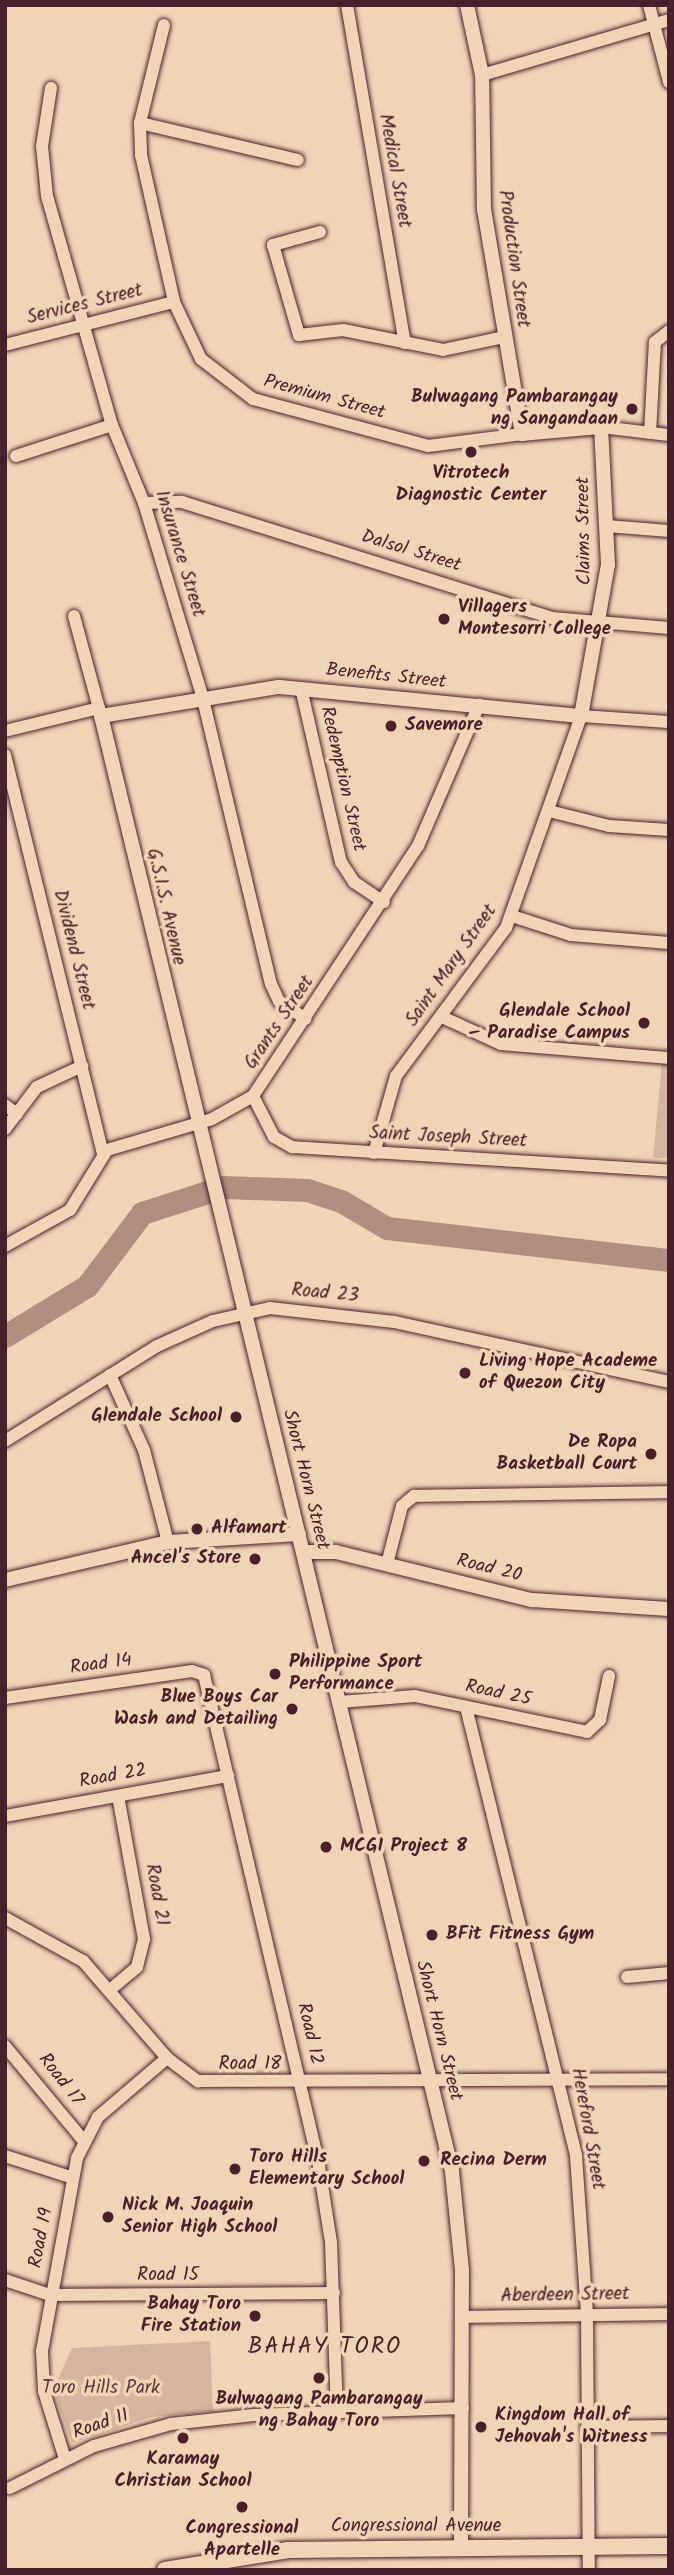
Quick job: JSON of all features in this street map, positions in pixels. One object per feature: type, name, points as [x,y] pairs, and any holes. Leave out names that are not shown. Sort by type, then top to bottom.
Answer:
[{"type":"main road","name":"Congressional Avenue","points":[[165,2570],[257,2552],[669,2546]]},
{"type":"street","name":"Medical Street","points":[[347,5],[405,343]]},
{"type":"street","name":"Production Street","points":[[467,5],[482,75],[484,210],[522,434]]},
{"type":"street","points":[[649,5],[663,23],[669,82]]},
{"type":"street","points":[[482,75],[663,23]]},
{"type":"street","name":"Premium Street","points":[[163,25],[140,123],[174,302],[201,359],[253,399],[439,448],[522,434],[601,427],[669,435]]},
{"type":"street","name":"Insurance Street","points":[[51,89],[43,138],[46,186],[111,425],[144,503],[202,695],[271,984],[279,1001],[306,1019]]},
{"type":"street","points":[[140,123],[298,160]]},
{"type":"street","points":[[320,232],[272,245],[294,330],[343,330],[443,350],[504,337]]},
{"type":"street","name":"Services Street","points":[[5,345],[174,302]]},
{"type":"street","points":[[650,433],[656,342],[669,331]]},
{"type":"street","points":[[16,456],[111,425]]},
{"type":"street","name":"Claims Street","points":[[581,716],[602,623],[607,526],[601,427]]},
{"type":"street","name":"Dalsol Street","points":[[144,503],[182,502],[519,610],[602,623],[669,628]]},
{"type":"street","points":[[607,526],[669,531]]},
{"type":"street","name":"G.S.I.S. Avenue","points":[[74,616],[100,712],[219,1207]]},
{"type":"street","name":"Benefits Street","points":[[5,731],[202,695],[301,688],[581,716],[669,722]]},
{"type":"street","name":"Redemption Street","points":[[301,688],[341,862],[354,881],[384,902]]},
{"type":"street","name":"Grants Street","points":[[103,1154],[198,1123],[253,1096],[384,902],[428,829],[479,705]]},
{"type":"street","name":"Saint Mary Street","points":[[374,1153],[396,1076],[442,1017],[512,916],[581,716]]},
{"type":"street","name":"Dividend Street","points":[[5,755],[103,1154]]},
{"type":"street","points":[[549,811],[669,830]]},
{"type":"street","points":[[512,916],[571,935],[669,943]]},
{"type":"street","points":[[442,1017],[501,1044],[669,1058]]},
{"type":"street","points":[[5,1129],[50,1077],[82,1066]]},
{"type":"street","name":"Saint Joseph Street","points":[[253,1096],[274,1137],[288,1146],[669,1171]]},
{"type":"street","points":[[5,1105],[16,1114]]},
{"type":"street","points":[[5,1246],[70,1210],[103,1154]]},
{"type":"street","name":"Short Horn Street","points":[[219,1207],[340,1702],[458,2209],[463,2317],[461,2548]]},
{"type":"street","name":"Road 23","points":[[5,1441],[110,1374],[187,1331],[244,1311],[296,1309],[384,1320],[669,1382]]},
{"type":"street","points":[[110,1374],[144,1450],[168,1542]]},
{"type":"street","points":[[387,1564],[402,1506],[414,1496],[669,1492]]},
{"type":"street","points":[[5,1580],[168,1542],[299,1534]]},
{"type":"street","name":"Road 20","points":[[303,1552],[387,1564],[532,1600],[669,1609]]},
{"type":"street","name":"Road 14","points":[[5,1698],[202,1671]]},
{"type":"street","name":"Road 12","points":[[202,1671],[301,2084],[330,2233],[337,2412]]},
{"type":"street","name":"Road 25","points":[[340,1702],[397,1694],[587,1732],[600,1720],[609,1676]]},
{"type":"street","name":"Hereford Street","points":[[466,1707],[560,2081],[576,2156],[587,2315],[589,2570]]},
{"type":"street","name":"Road 22","points":[[5,1816],[228,1776]]},
{"type":"street","name":"Road 21","points":[[111,1989],[137,1966],[144,1939],[118,1796]]},
{"type":"street","name":"Road 18","points":[[5,1918],[56,1941],[111,1989],[167,2058],[187,2076],[212,2085],[669,2079]]},
{"type":"street","points":[[627,1977],[669,1973]]},
{"type":"street","name":"Road 17","points":[[5,2046],[83,2140]]},
{"type":"street","name":"Road 19","points":[[65,2459],[42,2372],[50,2295],[73,2178],[83,2140],[97,2117],[167,2058]]},
{"type":"street","points":[[5,2156],[73,2178]]},
{"type":"street","name":"Road 15","points":[[5,2280],[50,2295],[334,2293]]},
{"type":"street","name":"Aberdeen Street","points":[[463,2317],[669,2314]]},
{"type":"street","name":"Road 11","points":[[10,2488],[65,2459],[171,2424],[337,2412],[463,2409]]},
{"type":"street","points":[[587,2427],[669,2426]]},
{"type":"green space","points":[[662,1061],[669,1062],[669,1158],[653,1158]]},
{"type":"green space","name":"Toro Hills Park","points":[[210,2341],[213,2411],[152,2417],[72,2443],[53,2390],[72,2348]]},
{"type":"waterway","points":[[5,1336],[87,1286],[142,1213],[223,1187],[307,1190],[341,1201],[387,1228],[669,1260]]},
{"type":"place","name":"Bulwagang Pambarangay ng Sangandaan","points":[[632,409]]},
{"type":"place","name":"Vitrotech Diagnostic Center","points":[[471,452]]},
{"type":"place","name":"Villagers Montesorri College","points":[[444,619]]},
{"type":"place","name":"Savemore","points":[[391,726]]},
{"type":"place","name":"Glendale School – Paradise Campus","points":[[644,1023]]},
{"type":"place","name":"Living Hope Academe of Quezon City","points":[[465,1373]]},
{"type":"place","name":"Glendale School","points":[[236,1417]]},
{"type":"place","name":"De Ropa Basketball Court","points":[[651,1454]]},
{"type":"place","name":"Alfamart","points":[[197,1529]]},
{"type":"place","name":"Ancel's Store","points":[[255,1559]]},
{"type":"place","name":"Philippine Sport Performance","points":[[275,1674]]},
{"type":"place","name":"Blue Boys Car Wash and Detailing","points":[[292,1709]]},
{"type":"place","name":"MCGI Project 8","points":[[326,1847]]},
{"type":"place","name":"BFit Fitness Gym","points":[[432,1935]]},
{"type":"place","name":"Recina Derm","points":[[424,2161]]},
{"type":"place","name":"Toro Hills Elementary School","points":[[235,2169]]},
{"type":"place","name":"Nick M. Joaquin Senior High School","points":[[108,2217]]},
{"type":"place","name":"Bahay Toro Fire Station","points":[[255,2316]]},
{"type":"place","name":"Bulwagang Pambarangay ng Bahay Toro","points":[[319,2378]]},
{"type":"place","name":"Kingdom Hall of Jehovah's Witness","points":[[481,2427]]},
{"type":"place","name":"Karamay Christian School","points":[[183,2438]]},
{"type":"place","name":"Congressional Apartelle","points":[[242,2507]]},
{"type":"district","name":"BAHAY TORO","points":[[325,2347]]}]
